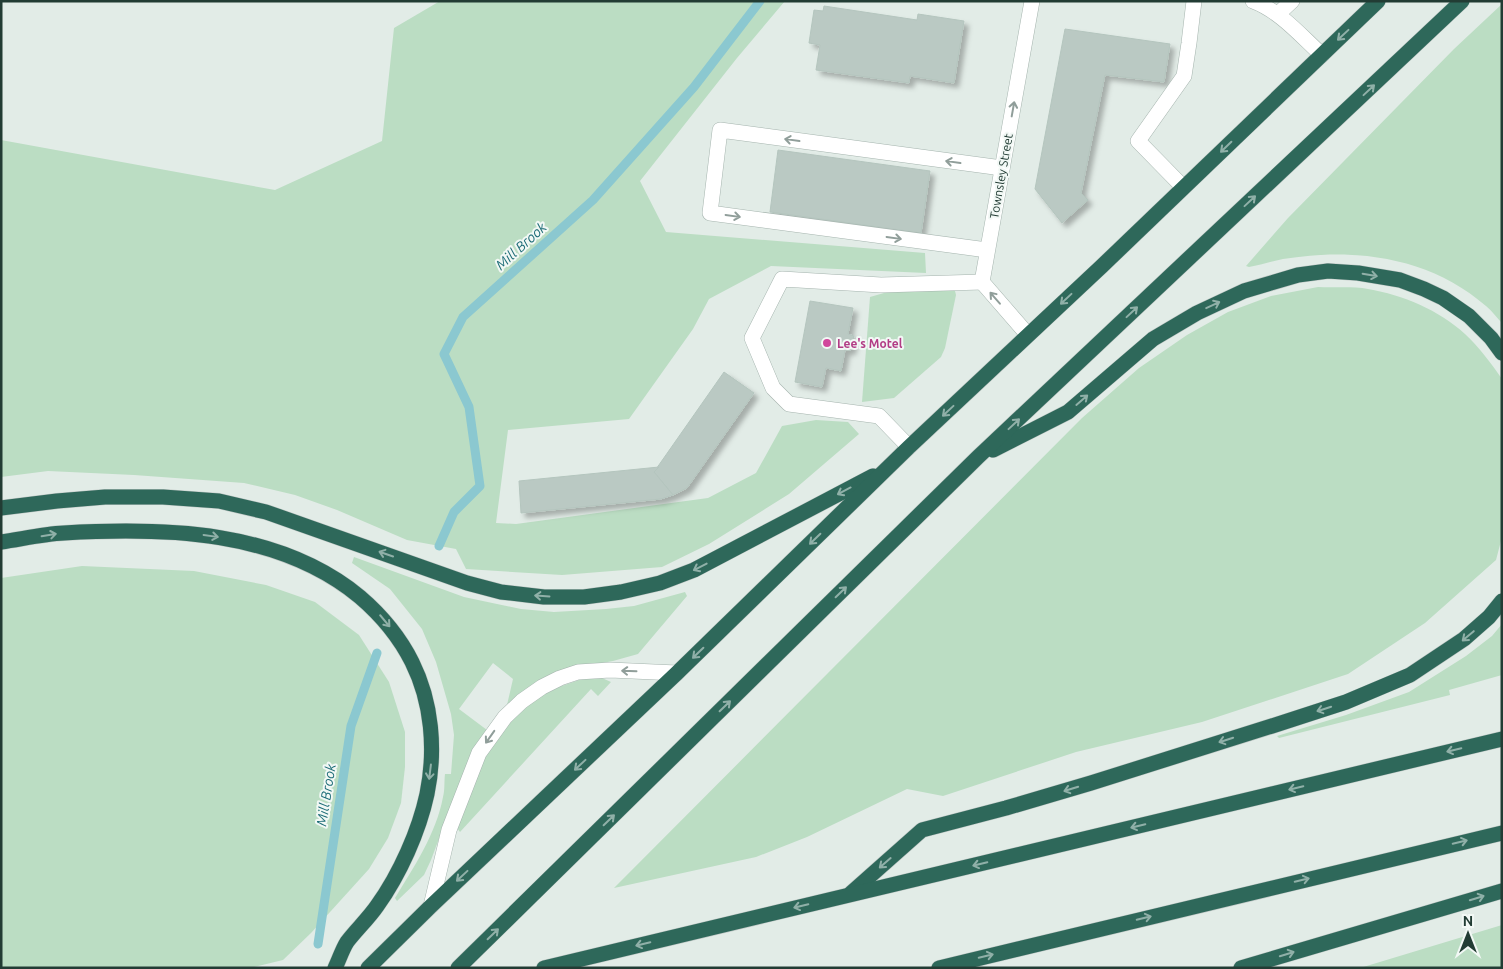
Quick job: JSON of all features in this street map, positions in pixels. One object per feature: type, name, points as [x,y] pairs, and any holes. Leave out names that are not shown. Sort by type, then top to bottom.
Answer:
[{"type":"highway","points":[[368,968],[677,673],[909,447],[1378,1]]},
{"type":"highway","points":[[458,968],[978,457],[1462,1]]},
{"type":"highway","points":[[978,457],[1068,412],[1153,340],[1197,312],[1244,291],[1298,275],[1328,271],[1358,273],[1400,280],[1424,289],[1444,298],[1469,316],[1502,352]]},
{"type":"highway","points":[[1,508],[105,497],[162,497],[219,501],[266,512],[458,580],[502,592],[544,597],[584,597],[621,592],[660,583],[694,570],[887,469]]},
{"type":"highway","points":[[1,542],[62,533],[142,530],[226,538],[275,550],[319,569],[350,589],[376,611],[394,632],[405,648],[418,674],[426,700],[431,741],[431,769],[427,794],[418,830],[399,868],[378,905],[346,944],[336,968]]},
{"type":"highway","points":[[848,895],[922,830],[1006,808],[1272,726],[1346,702],[1410,675],[1464,639],[1490,617],[1502,601]]},
{"type":"highway","points":[[544,968],[1502,739]]},
{"type":"highway","points":[[939,968],[1502,833]]},
{"type":"highway","points":[[1241,968],[1502,890]]},
{"type":"street","name":"Townsley Street","points":[[982,282],[1032,1]]},
{"type":"street","points":[[1183,187],[1138,141],[1184,76],[1190,43],[1194,1]]},
{"type":"street","points":[[1253,1],[1266,6],[1278,14],[1322,55]]},
{"type":"street","points":[[1278,14],[1292,1]]},
{"type":"street","points":[[988,250],[710,213],[720,130],[1002,168]]},
{"type":"street","points":[[909,447],[880,416],[788,404],[773,388],[752,338],[782,279],[881,285],[982,282],[1028,335]]},
{"type":"street","points":[[431,906],[448,830],[479,753],[505,717],[522,701],[542,687],[578,672],[610,670],[677,673]]},
{"type":"green space","points":[[440,1],[785,1],[737,58],[640,181],[666,232],[925,253],[926,273],[771,266],[709,299],[693,329],[629,419],[508,430],[496,523],[516,524],[708,498],[756,473],[782,426],[816,420],[848,422],[859,434],[789,494],[709,544],[662,567],[562,575],[466,569],[456,549],[407,540],[337,510],[295,495],[244,483],[48,471],[1,477],[1,140],[275,190],[382,141],[394,28]]},
{"type":"green space","points":[[1502,4],[1502,323],[1486,306],[1464,289],[1441,276],[1416,266],[1390,260],[1337,254],[1283,259],[1249,267],[1246,266],[1288,218],[1454,49]]},
{"type":"green space","points":[[1318,287],[1368,289],[1394,295],[1432,311],[1455,325],[1470,339],[1485,355],[1502,379],[1502,537],[1496,560],[1425,623],[1348,674],[1202,722],[1076,752],[943,796],[907,789],[807,837],[756,857],[614,888],[1082,418],[1139,368],[1187,335],[1228,312],[1271,296]]},
{"type":"green space","points":[[952,289],[956,295],[945,348],[941,357],[894,398],[862,402],[870,297],[891,291]]},
{"type":"green space","points":[[354,557],[464,597],[521,609],[554,612],[606,609],[634,606],[685,592],[687,596],[638,654],[613,661],[564,670],[534,684],[507,705],[513,679],[493,663],[459,709],[487,730],[465,769],[424,875],[397,901],[395,898],[424,850],[440,811],[444,794],[445,774],[451,774],[454,735],[451,714],[436,662],[422,629],[390,589],[352,563]]},
{"type":"green space","points":[[82,566],[194,571],[266,585],[315,602],[359,635],[389,682],[405,732],[405,767],[401,803],[388,838],[369,869],[311,933],[283,960],[250,968],[1,968],[1,578]]},
{"type":"green space","points":[[1502,624],[1502,675],[1449,690],[1450,695],[1279,738],[1277,736],[1346,715],[1409,692],[1466,656],[1492,636]]},
{"type":"green space","points":[[602,678],[611,682],[598,696],[591,689],[460,832],[457,828],[484,757],[510,723],[533,701],[556,688],[582,679]]},
{"type":"green space","points":[[1502,925],[1502,968],[1360,968]]},
{"type":"building","points":[[824,6],[917,20],[918,14],[964,21],[954,83],[910,76],[909,83],[816,70],[820,45],[809,43],[814,10],[823,11]]},
{"type":"building","points":[[1065,29],[1170,44],[1164,82],[1105,75],[1081,193],[1088,200],[1062,223],[1035,189]]},
{"type":"building","points":[[778,150],[930,171],[921,233],[770,212]]},
{"type":"building","name":"Lee's Motel","points":[[810,301],[853,308],[848,334],[854,336],[851,350],[845,350],[841,371],[826,368],[822,387],[795,382]]},
{"type":"building","points":[[724,372],[754,393],[687,488],[673,495],[654,472]]},
{"type":"building","points":[[659,467],[654,472],[673,495],[661,499],[521,513],[519,481]]},
{"type":"waterway","name":"Mill Brook","points":[[439,546],[454,512],[480,486],[469,407],[444,354],[463,317],[593,200],[694,87],[760,1]]},
{"type":"waterway","name":"Mill Brook","points":[[318,944],[351,726],[377,653]]},
{"type":"place","name":"Lee's Motel","points":[[827,343]]}]
